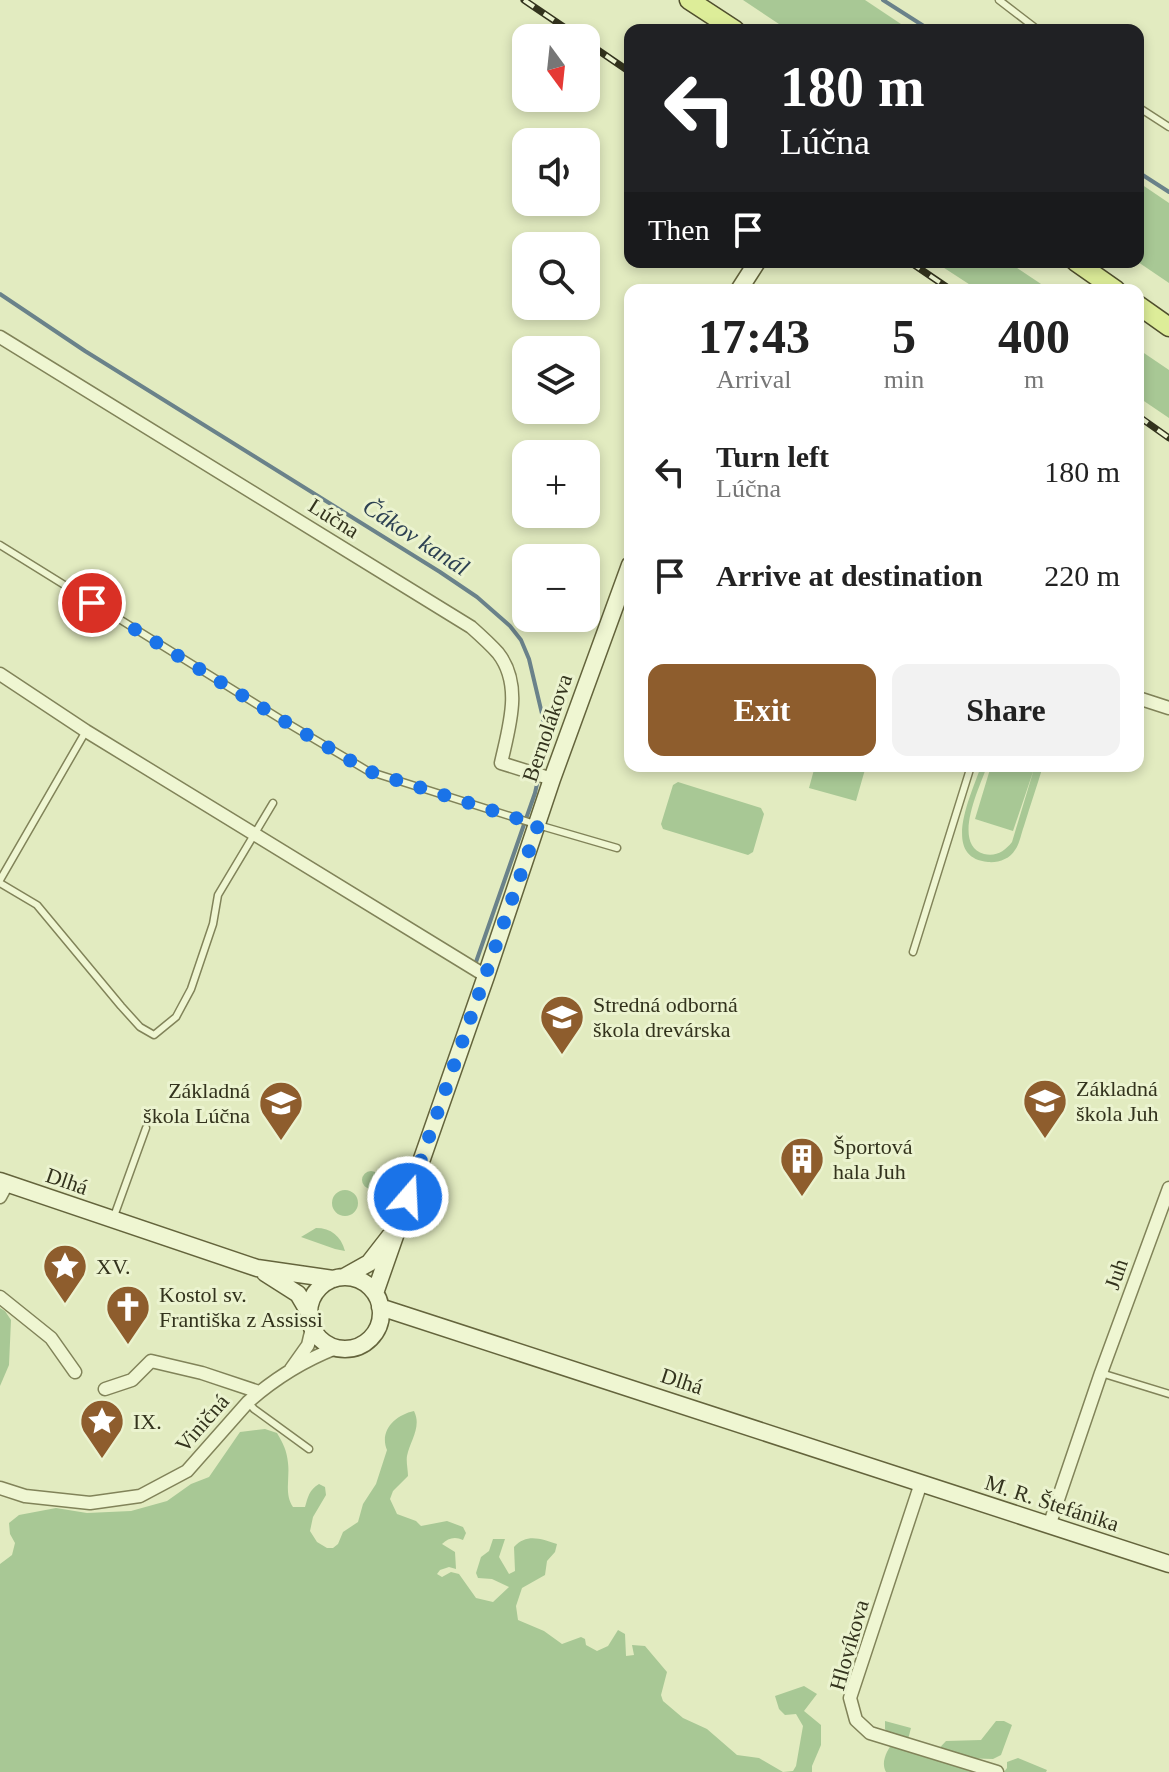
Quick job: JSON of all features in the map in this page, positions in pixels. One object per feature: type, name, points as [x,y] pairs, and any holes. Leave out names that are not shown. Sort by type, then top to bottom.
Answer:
[{"type":"main road","points":[[689,0],[726,24]]},
{"type":"main road","points":[[1085,268],[1107,284]]},
{"type":"main road","points":[[1144,309],[1169,327]]},
{"type":"street","name":"Lúčna","points":[[0,337],[471,627],[500,655],[513,686],[511,715],[501,763],[552,779]]},
{"type":"street","name":"Bernolákova","points":[[377,1300],[399,1225],[552,779],[624,581]]},
{"type":"street","points":[[0,674],[86,731],[486,976]]},
{"type":"street","points":[[1144,700],[1169,708]]},
{"type":"street","name":"Dlhá","points":[[2,1187],[113,1219],[257,1268]]},
{"type":"street","name":"Juh","points":[[1049,1526],[1169,1188]]},
{"type":"street","points":[[308,1311],[316,1291],[323,1284],[369,1263],[399,1225]]},
{"type":"street","points":[[257,1268],[361,1281],[377,1300],[381,1316],[375,1332],[354,1348],[336,1348],[326,1344],[312,1328],[308,1311],[298,1294],[257,1268]]},
{"type":"street","points":[[0,1297],[51,1338],[75,1372]]},
{"type":"street","name":"Dlhá","points":[[377,1300],[429,1322],[921,1483]]},
{"type":"street","points":[[375,1332],[396,1322],[429,1322]]},
{"type":"street","points":[[290,1372],[308,1345],[312,1328]]},
{"type":"street","name":"Viničná","points":[[0,1488],[25,1496],[90,1503],[140,1496],[187,1471],[259,1392],[317,1355],[336,1348]]},
{"type":"street","points":[[105,1389],[132,1380],[151,1361],[202,1373],[259,1392]]},
{"type":"street","name":"M. R. Štefánika","points":[[921,1483],[1169,1564]]},
{"type":"street","name":"Hlovíkova","points":[[921,1483],[850,1698],[856,1720],[870,1733],[997,1772]]},
{"type":"lane","points":[[999,0],[1030,24]]},
{"type":"lane","points":[[1144,111],[1169,127]]},
{"type":"lane","points":[[0,545],[368,771],[617,848]]},
{"type":"lane","points":[[86,731],[0,882],[37,905],[121,1006],[140,1027],[154,1035],[176,1017],[191,989],[213,924],[218,895],[273,803]]},
{"type":"lane","points":[[913,952],[969,772]]},
{"type":"lane","points":[[113,1219],[146,1128]]},
{"type":"lane","points":[[1101,1373],[1169,1394]]},
{"type":"lane","points":[[248,1402],[309,1449]]},
{"type":"green space","points":[[743,0],[865,0],[901,24],[779,24]]},
{"type":"green space","points":[[1144,186],[1169,203],[1169,283],[1144,266]]},
{"type":"green space","points":[[944,268],[1017,268],[1041,284],[969,284]]},
{"type":"green space","points":[[1144,353],[1169,370],[1169,418],[1144,401]]},
{"type":"green space","points":[[813,772],[864,772],[856,801],[809,788]]},
{"type":"green space","points":[[979,772],[985,772],[970,814],[970,839],[974,848],[984,854],[1000,852],[1012,842],[1033,772],[1041,772],[1017,847],[1003,860],[988,862],[973,858],[965,849],[962,836],[967,806]]},
{"type":"green space","points":[[989,772],[1033,772],[1013,831],[975,819]]},
{"type":"green space","points":[[678,782],[761,808],[764,814],[753,852],[748,855],[663,829],[661,824],[673,785]]},
{"type":"green space","points":[[371,1171],[380,1180],[371,1189],[362,1180]]},
{"type":"green space","points":[[345,1190],[354,1194],[358,1203],[354,1212],[345,1216],[336,1212],[332,1203],[336,1194]]},
{"type":"green space","points":[[316,1228],[335,1234],[345,1251],[301,1237]]},
{"type":"green space","points":[[0,1308],[11,1320],[9,1365],[0,1386]]},
{"type":"green space","points":[[414,1411],[417,1423],[407,1456],[408,1476],[393,1491],[390,1499],[397,1514],[421,1526],[447,1521],[463,1527],[466,1533],[463,1540],[452,1538],[442,1544],[455,1552],[456,1569],[449,1567],[437,1574],[442,1577],[451,1572],[459,1574],[476,1598],[493,1602],[509,1587],[492,1579],[478,1578],[476,1573],[481,1557],[489,1551],[493,1539],[505,1539],[499,1557],[509,1574],[515,1571],[514,1547],[519,1543],[534,1538],[557,1544],[547,1561],[545,1575],[522,1588],[516,1606],[518,1620],[544,1631],[562,1644],[581,1637],[586,1645],[597,1651],[608,1646],[618,1630],[625,1634],[626,1656],[634,1655],[632,1645],[645,1646],[667,1672],[661,1695],[663,1701],[683,1718],[707,1729],[737,1755],[759,1758],[783,1772],[0,1772],[0,1564],[12,1555],[15,1543],[9,1523],[19,1515],[56,1508],[87,1513],[131,1511],[167,1501],[191,1484],[209,1477],[240,1432],[265,1429],[277,1433],[287,1455],[289,1497],[293,1507],[305,1507],[313,1489],[319,1484],[325,1487],[326,1495],[313,1517],[310,1531],[317,1542],[333,1548],[343,1532],[358,1522],[363,1504],[376,1484],[387,1450],[387,1430],[395,1420]]},
{"type":"green space","points":[[804,1686],[817,1694],[804,1711],[821,1725],[821,1745],[812,1772],[783,1772],[793,1771],[796,1766],[803,1726],[796,1714],[785,1715],[779,1709],[775,1696]]},
{"type":"green space","points":[[885,1721],[911,1728],[906,1747],[921,1756],[931,1757],[946,1741],[981,1740],[996,1721],[1012,1725],[1001,1755],[993,1759],[959,1758],[978,1772],[886,1772],[884,1760],[894,1740],[885,1729]]},
{"type":"green space","points":[[1018,1758],[1047,1770],[1004,1772],[1007,1762]]},
{"type":"waterway","points":[[883,0],[921,24]]},
{"type":"waterway","points":[[1144,176],[1169,192]]},
{"type":"waterway","name":"Čákov kanál","points":[[0,294],[85,351],[440,572],[477,597],[521,640],[529,659],[543,718],[545,749],[535,793],[476,962]]},
{"type":"railway","points":[[524,0],[559,24]]},
{"type":"railway","points":[[600,52],[624,68]]},
{"type":"railway","points":[[919,268],[942,284]]},
{"type":"railway","points":[[1144,420],[1169,438]]},
{"type":"place","name":"Stredná odborná škola drevárska","points":[[562,1056]]},
{"type":"place","name":"Základná škola Juh","points":[[1045,1140]]},
{"type":"place","name":"Základná škola Lúčna","points":[[281,1142]]},
{"type":"place","name":"Športová hala Juh","points":[[802,1198]]},
{"type":"place","name":"XV.","points":[[65,1305]]},
{"type":"place","name":"Kostol sv. Františka z Assissi","points":[[128,1346]]},
{"type":"place","name":"IX.","points":[[102,1460]]},
{"type":"route","points":[[92,603],[368,771],[538,825],[408,1197]]}]
